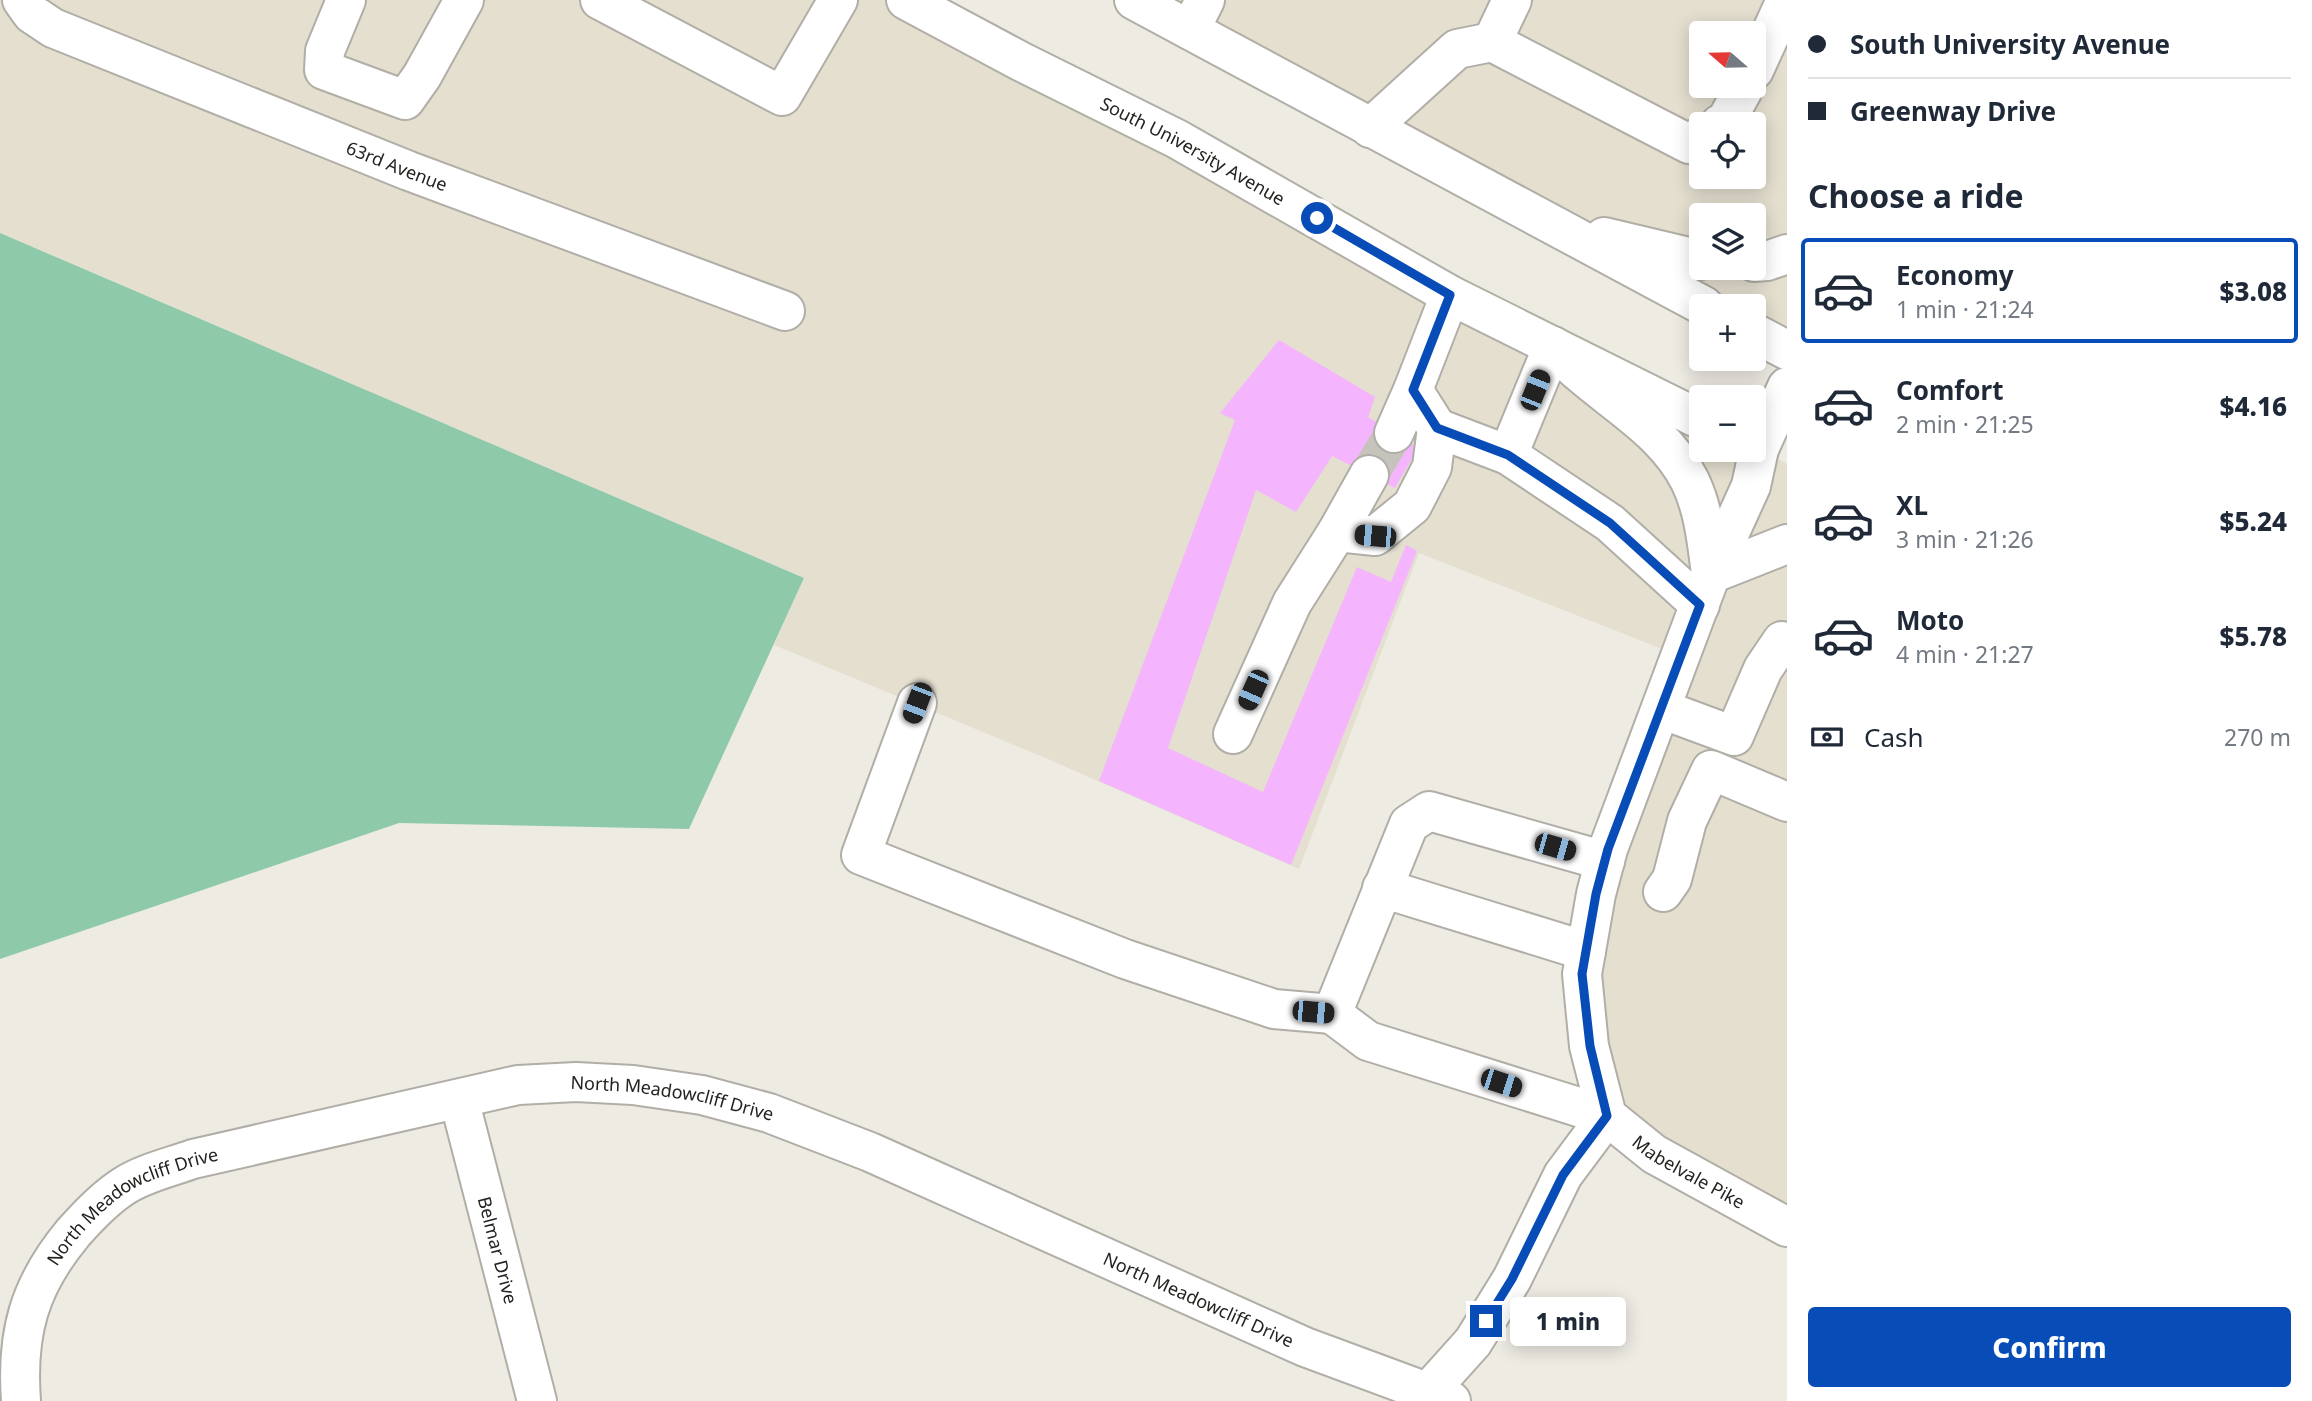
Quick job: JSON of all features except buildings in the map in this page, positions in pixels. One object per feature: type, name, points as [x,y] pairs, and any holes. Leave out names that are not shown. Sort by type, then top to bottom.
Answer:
[{"type":"street","name":"63rd Avenue","points":[[22,0],[32,14],[53,28],[409,171],[785,311]]},
{"type":"street","points":[[346,0],[325,51],[324,71],[405,100],[422,76],[464,0]]},
{"type":"street","points":[[600,0],[782,96],[838,0]]},
{"type":"street","name":"South University Avenue","points":[[906,0],[1020,61],[1177,139],[1450,295],[1689,414]]},
{"type":"street","points":[[1134,0],[1198,15],[1370,128],[1689,298]]},
{"type":"street","points":[[1483,43],[1512,0]]},
{"type":"street","points":[[1766,44],[1786,0]]},
{"type":"street","points":[[1370,128],[1457,49],[1483,43],[1689,144]]},
{"type":"street","points":[[1548,224],[1689,257]]},
{"type":"street","points":[[1766,261],[1787,254]]},
{"type":"street","points":[[1394,433],[1450,295]]},
{"type":"street","points":[[1766,339],[1787,350]]},
{"type":"street","points":[[1508,455],[1553,346],[1578,372],[1653,430],[1682,467],[1692,483],[1704,523],[1706,590]]},
{"type":"street","points":[[1766,454],[1787,387]]},
{"type":"street","points":[[1413,390],[1437,428],[1508,455],[1706,590]]},
{"type":"street","points":[[1337,532],[1375,536],[1412,506],[1432,467],[1437,428]]},
{"type":"street","points":[[1607,1116],[1590,1046],[1582,974],[1596,894],[1605,861],[1706,590],[1762,462]]},
{"type":"street","points":[[1233,733],[1292,603],[1369,475]]},
{"type":"street","points":[[1706,590],[1787,544]]},
{"type":"street","points":[[1664,892],[1672,879],[1687,821],[1711,770],[1734,736],[1763,669],[1782,641],[1787,643]]},
{"type":"street","points":[[917,703],[861,855],[1125,959],[1275,1009],[1332,1014],[1368,1041],[1607,1116]]},
{"type":"street","points":[[1661,709],[1734,736]]},
{"type":"street","points":[[1711,770],[1787,802]]},
{"type":"street","points":[[1332,1014],[1409,824],[1429,811],[1605,861]]},
{"type":"street","points":[[1382,888],[1586,951]]},
{"type":"street","name":"North Meadowcliff Drive","points":[[21,1401],[19,1375],[23,1331],[35,1289],[57,1253],[88,1216],[124,1186],[146,1175],[193,1159],[518,1085],[576,1082],[634,1085],[702,1095],[769,1113],[870,1152],[1305,1347],[1433,1398]]},
{"type":"street","name":"Belmar Drive","points":[[459,1099],[537,1401]]},
{"type":"street","points":[[1433,1398],[1473,1342],[1512,1279],[1563,1175],[1607,1116]]},
{"type":"street","name":"Mabelvale Pike","points":[[1607,1116],[1654,1154],[1787,1227]]},
{"type":"shaded area","points":[[0,0],[923,0],[1689,412],[1689,462],[1766,462],[1766,453],[1787,464],[1787,1227],[1607,1116],[1582,974],[1680,656],[1419,553],[1299,869],[1050,760],[774,645],[804,578],[0,233]]},
{"type":"shaded area","points":[[1141,0],[1787,0],[1787,350],[1766,339],[1766,294],[1689,294],[1689,297]]},
{"type":"green space","points":[[0,233],[804,578],[689,829],[399,823],[0,959]]},
{"type":"tunnel","points":[[1369,475],[1394,433]]},
{"type":"route","points":[[1317,218],[1450,295],[1413,390],[1437,428],[1508,455],[1610,523],[1700,605],[1608,849],[1596,894],[1582,974],[1590,1046],[1607,1116],[1563,1175],[1512,1279],[1486,1321]]}]
